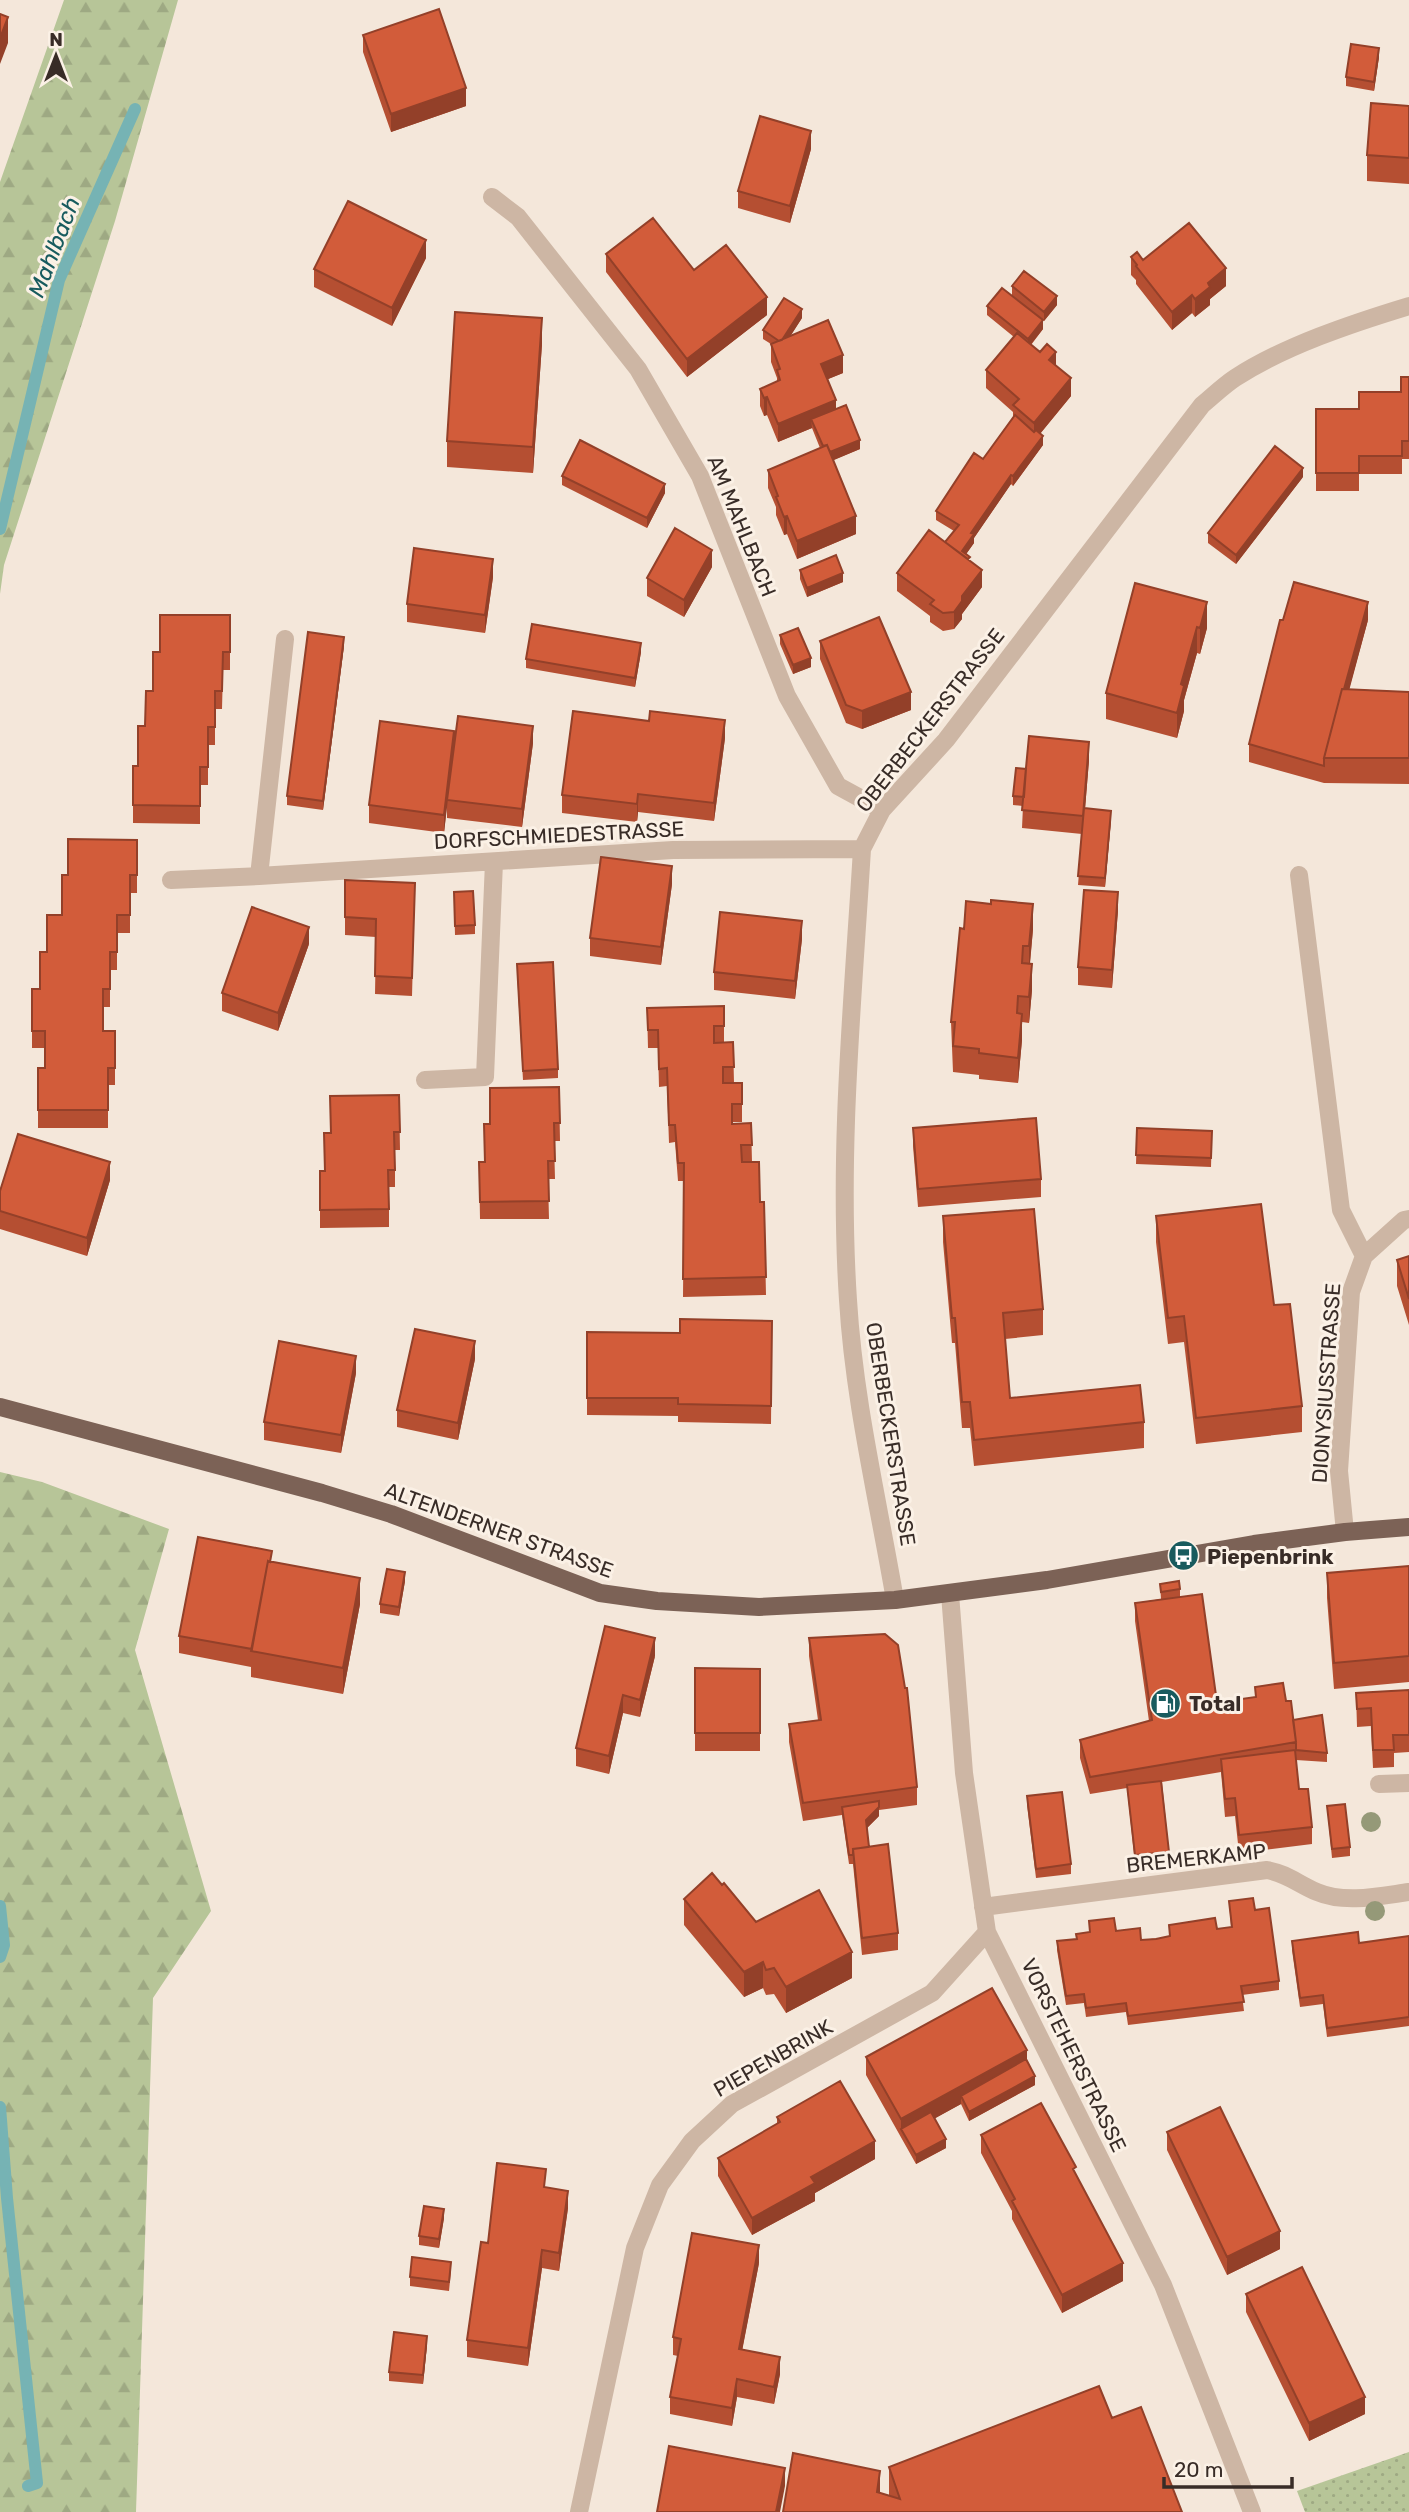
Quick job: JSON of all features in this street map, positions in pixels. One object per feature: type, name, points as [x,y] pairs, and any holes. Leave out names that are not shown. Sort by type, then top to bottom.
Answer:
[{"type":"main road","name":"ALTENDERNER STRASSE","points":[[8,1409],[380,1511],[600,1594],[669,1602],[759,1607],[895,1600],[950,1594],[1345,1531],[1409,1527]]},
{"type":"street","name":"AM MAHLBACH","points":[[492,197],[518,217],[638,369],[701,476],[787,696],[838,786],[882,810]]},
{"type":"street","name":"OBERBECKERSTRASSE","points":[[895,1600],[857,1392],[848,1301],[843,1193],[862,849],[882,810],[946,740],[1202,405],[1235,378],[1280,354],[1356,322],[1409,306]]},
{"type":"street","points":[[259,876],[285,639]]},
{"type":"street","name":"DORFSCHMIEDESTRASSE","points":[[171,880],[673,850],[862,849]]},
{"type":"street","points":[[425,1080],[485,1077],[494,862]]},
{"type":"street","points":[[1299,875],[1341,1210],[1364,1256]]},
{"type":"street","name":"DIONYSIUSSTRASSE","points":[[1345,1531],[1339,1457],[1351,1292],[1364,1256],[1404,1220],[1409,1219]]},
{"type":"street","name":"VORSTEHERSTRASSE","points":[[950,1594],[964,1773],[987,1932],[1163,2285],[1252,2512]]},
{"type":"street","points":[[1379,1784],[1409,1783]]},
{"type":"street","name":"BREMERKAMP","points":[[983,1907],[1267,1870],[1285,1874],[1318,1893],[1338,1897],[1364,1898],[1409,1892]]},
{"type":"street","name":"PIEPENBRINK","points":[[579,2512],[635,2248],[660,2185],[692,2141],[732,2104],[932,1993],[987,1932]]},
{"type":"green space","points":[[64,0],[178,0],[115,221],[4,565],[0,594],[0,182]]},
{"type":"green space","points":[[0,1472],[42,1482],[169,1529],[135,1650],[211,1911],[153,1998],[136,2512],[0,2512]]},
{"type":"green space","points":[[1409,2452],[1409,2512],[1305,2512],[1297,2491]]},
{"type":"building","points":[[439,9],[466,88],[391,114],[363,35]]},
{"type":"building","points":[[0,14],[8,17],[0,38]]},
{"type":"building","points":[[1351,44],[1379,48],[1374,82],[1346,77]]},
{"type":"building","points":[[1371,103],[1409,106],[1409,158],[1367,155]]},
{"type":"building","points":[[760,116],[811,131],[790,206],[738,191]]},
{"type":"building","points":[[348,201],[426,240],[392,308],[314,269]]},
{"type":"building","points":[[653,218],[694,270],[726,245],[767,297],[687,359],[606,254]]},
{"type":"building","points":[[1189,223],[1226,268],[1208,283],[1210,287],[1195,299],[1192,295],[1172,312],[1131,257],[1137,252],[1143,260]]},
{"type":"building","points":[[1024,271],[1057,296],[1044,312],[1012,286]]},
{"type":"building","points":[[1002,288],[1043,320],[1028,339],[987,306]]},
{"type":"building","points":[[784,298],[802,309],[779,341],[763,330]]},
{"type":"building","points":[[455,312],[542,318],[533,447],[447,441]]},
{"type":"building","points":[[828,320],[843,355],[821,364],[836,400],[778,424],[767,397],[764,398],[760,389],[780,380],[777,370],[780,369],[771,344]]},
{"type":"building","points":[[1017,333],[1040,352],[1047,344],[1056,352],[1049,360],[1071,378],[1034,423],[1013,405],[1019,399],[986,370]]},
{"type":"building","points":[[1401,377],[1409,377],[1409,441],[1402,441],[1402,456],[1359,456],[1359,473],[1316,473],[1316,409],[1359,409],[1359,392],[1401,392]]},
{"type":"building","points":[[846,405],[860,440],[830,452],[827,445],[823,446],[811,419]]},
{"type":"building","points":[[1015,415],[1034,432],[1036,430],[1043,436],[1013,476],[1011,475],[971,533],[974,534],[962,551],[970,557],[968,559],[945,542],[959,525],[936,511],[974,453],[983,459]]},
{"type":"building","points":[[580,440],[665,484],[647,518],[562,476]]},
{"type":"building","points":[[827,445],[856,516],[797,541],[787,516],[784,517],[768,470]]},
{"type":"building","points":[[1275,446],[1303,468],[1236,555],[1208,533]]},
{"type":"building","points":[[675,528],[712,550],[684,600],[647,578]]},
{"type":"building","points":[[929,530],[982,570],[962,596],[962,601],[954,612],[943,613],[930,604],[934,600],[897,573]]},
{"type":"building","points":[[414,548],[493,559],[485,615],[407,604]]},
{"type":"building","points":[[836,555],[843,573],[807,588],[800,570]]},
{"type":"building","points":[[1294,582],[1368,602],[1342,689],[1324,766],[1249,744],[1280,620],[1283,620]]},
{"type":"building","points":[[1135,583],[1207,602],[1181,684],[1184,686],[1177,713],[1106,693]]},
{"type":"building","points":[[160,615],[230,615],[230,652],[223,652],[222,691],[215,691],[215,727],[208,727],[208,767],[200,767],[200,806],[133,805],[133,766],[138,766],[138,726],[145,726],[146,691],[153,691],[153,652],[160,652]]},
{"type":"building","points":[[879,617],[911,692],[862,711],[846,705],[820,641]]},
{"type":"building","points":[[532,624],[641,643],[635,678],[526,659]]},
{"type":"building","points":[[798,628],[811,658],[793,665],[780,635]]},
{"type":"building","points":[[308,632],[344,637],[323,801],[287,796]]},
{"type":"building","points":[[1342,689],[1409,692],[1409,758],[1324,758]]},
{"type":"building","points":[[573,711],[649,721],[650,711],[725,720],[714,803],[638,794],[637,804],[562,795]]},
{"type":"building","points":[[458,716],[533,726],[522,809],[447,800]]},
{"type":"building","points":[[380,721],[454,731],[444,815],[369,805]]},
{"type":"building","points":[[1029,736],[1089,742],[1083,816],[1022,810]]},
{"type":"building","points":[[1016,768],[1026,769],[1024,797],[1013,796]]},
{"type":"building","points":[[1084,808],[1111,811],[1105,878],[1078,876]]},
{"type":"building","points":[[68,839],[137,840],[137,875],[130,875],[130,915],[117,915],[117,952],[110,952],[110,989],[103,989],[103,1031],[115,1031],[115,1068],[108,1068],[108,1110],[38,1110],[38,1068],[45,1068],[45,1031],[32,1031],[32,989],[40,989],[40,952],[47,952],[47,915],[62,915],[62,875],[68,875]]},
{"type":"building","points":[[601,857],[672,866],[661,947],[590,938]]},
{"type":"building","points":[[345,880],[415,883],[412,978],[375,976],[376,919],[345,917]]},
{"type":"building","points":[[1084,890],[1118,892],[1112,970],[1078,967]]},
{"type":"building","points":[[473,891],[475,925],[455,926],[454,892]]},
{"type":"building","points":[[991,900],[1033,904],[1029,946],[1023,946],[1022,963],[1032,964],[1029,997],[1018,996],[1017,1013],[1022,1014],[1018,1058],[979,1053],[979,1049],[953,1046],[955,1022],[951,1022],[960,928],[964,929],[966,901],[991,904]]},
{"type":"building","points":[[252,907],[309,927],[278,1013],[222,993]]},
{"type":"building","points":[[720,912],[802,921],[795,981],[714,972]]},
{"type":"building","points":[[553,962],[558,1069],[523,1071],[517,964]]},
{"type":"building","points":[[724,1006],[724,1026],[714,1026],[714,1043],[733,1042],[734,1067],[723,1067],[723,1083],[742,1083],[742,1104],[732,1104],[732,1124],[751,1123],[752,1145],[741,1145],[742,1162],[759,1162],[760,1202],[764,1202],[766,1277],[683,1279],[684,1163],[678,1163],[675,1125],[669,1125],[667,1068],[659,1069],[658,1030],[648,1030],[647,1008]]},
{"type":"building","points":[[559,1087],[560,1123],[554,1123],[555,1161],[548,1161],[549,1201],[480,1202],[479,1162],[485,1162],[484,1124],[490,1124],[490,1088]]},
{"type":"building","points":[[399,1095],[400,1132],[394,1132],[395,1170],[388,1170],[389,1209],[320,1210],[320,1171],[325,1171],[324,1133],[331,1133],[330,1096]]},
{"type":"building","points":[[1036,1118],[1041,1179],[918,1189],[913,1128]]},
{"type":"building","points":[[1137,1128],[1212,1131],[1211,1158],[1136,1155]]},
{"type":"building","points":[[18,1134],[110,1162],[87,1238],[0,1211],[0,1191]]},
{"type":"building","points":[[1261,1204],[1274,1305],[1290,1304],[1302,1406],[1196,1418],[1184,1316],[1168,1318],[1156,1216]]},
{"type":"building","points":[[1034,1209],[1043,1309],[1003,1313],[1010,1398],[1140,1385],[1144,1422],[974,1440],[970,1402],[962,1402],[943,1216]]},
{"type":"building","points":[[1409,1256],[1409,1299],[1397,1260]]},
{"type":"building","points":[[680,1319],[772,1321],[771,1406],[678,1404],[678,1398],[587,1398],[587,1332],[680,1333]]},
{"type":"building","points":[[415,1329],[475,1341],[458,1423],[397,1410]]},
{"type":"building","points":[[279,1341],[356,1356],[341,1435],[264,1422]]},
{"type":"building","points":[[198,1537],[272,1551],[252,1649],[179,1636]]},
{"type":"building","points":[[268,1561],[360,1578],[343,1668],[251,1651]]},
{"type":"building","points":[[1409,1566],[1409,1656],[1334,1663],[1327,1573]]},
{"type":"building","points":[[387,1569],[405,1572],[399,1607],[380,1604]]},
{"type":"building","points":[[1179,1581],[1180,1589],[1161,1592],[1160,1584]]},
{"type":"building","points":[[1202,1594],[1218,1710],[1228,1708],[1227,1701],[1256,1697],[1255,1687],[1283,1683],[1286,1701],[1291,1701],[1296,1742],[1090,1777],[1080,1740],[1152,1720],[1135,1603]]},
{"type":"building","points":[[605,1626],[655,1638],[640,1700],[623,1695],[609,1756],[576,1748]]},
{"type":"building","points":[[885,1634],[898,1645],[907,1688],[917,1787],[803,1803],[789,1724],[821,1720],[809,1638]]},
{"type":"building","points":[[695,1668],[760,1669],[760,1733],[695,1733]]},
{"type":"building","points":[[1409,1690],[1409,1735],[1393,1735],[1394,1750],[1373,1750],[1371,1708],[1357,1709],[1356,1693]]},
{"type":"building","points":[[1322,1715],[1327,1753],[1296,1750],[1293,1720]]},
{"type":"building","points":[[1295,1750],[1299,1789],[1308,1789],[1312,1827],[1239,1835],[1235,1798],[1225,1799],[1221,1759]]},
{"type":"building","points":[[1161,1781],[1169,1852],[1135,1855],[1127,1785]]},
{"type":"building","points":[[1062,1792],[1071,1864],[1036,1869],[1027,1796]]},
{"type":"building","points":[[879,1801],[879,1807],[866,1820],[869,1847],[853,1849],[853,1855],[849,1855],[842,1807]]},
{"type":"building","points":[[1345,1804],[1350,1847],[1332,1849],[1327,1806]]},
{"type":"building","points":[[888,1844],[898,1933],[862,1938],[853,1849]]},
{"type":"building","points":[[712,1873],[722,1885],[724,1883],[756,1922],[819,1890],[852,1952],[786,1987],[774,1968],[766,1970],[763,1962],[744,1972],[684,1899]]},
{"type":"building","points":[[1253,1898],[1255,1910],[1269,1908],[1279,1981],[1241,1986],[1244,2002],[1128,2016],[1126,2003],[1086,2008],[1084,1994],[1066,1996],[1057,1941],[1077,1939],[1076,1934],[1090,1932],[1089,1921],[1114,1918],[1116,1931],[1140,1928],[1141,1940],[1156,1939],[1170,1936],[1169,1925],[1215,1918],[1217,1929],[1232,1927],[1229,1901]]},
{"type":"building","points":[[1358,1932],[1359,1943],[1409,1936],[1409,2017],[1327,2028],[1323,1995],[1300,1998],[1292,1941]]},
{"type":"building","points":[[992,1988],[1027,2050],[901,2119],[866,2057]]},
{"type":"building","points":[[1026,2059],[1035,2076],[969,2112],[961,2096]]},
{"type":"building","points":[[840,2081],[875,2141],[811,2177],[815,2183],[752,2218],[718,2158],[780,2122],[777,2117]]},
{"type":"building","points":[[1041,2103],[1123,2263],[1062,2295],[1012,2201],[1015,2199],[981,2135]]},
{"type":"building","points":[[1220,2107],[1280,2231],[1227,2257],[1167,2132]]},
{"type":"building","points":[[931,2112],[946,2139],[916,2155],[901,2129]]},
{"type":"building","points":[[497,2163],[546,2169],[544,2187],[568,2191],[559,2253],[542,2250],[528,2348],[467,2340],[481,2242],[488,2243]]},
{"type":"building","points":[[424,2206],[444,2209],[439,2239],[419,2236]]},
{"type":"building","points":[[692,2233],[759,2245],[739,2349],[780,2357],[774,2387],[737,2379],[732,2408],[670,2397],[681,2339],[673,2337]]},
{"type":"building","points":[[412,2257],[451,2262],[449,2282],[410,2277]]},
{"type":"building","points":[[1302,2267],[1365,2397],[1309,2423],[1246,2294]]},
{"type":"building","points":[[394,2332],[427,2336],[423,2375],[389,2372]]},
{"type":"building","points":[[1099,2386],[1112,2418],[1141,2407],[1182,2512],[783,2512],[793,2453],[880,2471],[877,2492],[900,2499],[889,2467]]},
{"type":"building","points":[[669,2446],[785,2468],[776,2512],[657,2512]]},
{"type":"waterway","name":"Mahlbach","points":[[0,529],[59,280],[135,109]]},
{"type":"waterway","name":"Mahlbach","points":[[0,1906],[4,1945],[0,1957]]},
{"type":"waterway","name":"Mahlbach","points":[[0,2107],[37,2483],[28,2486]]},
{"type":"place","name":"Piepenbrink","points":[[1184,1556]]},
{"type":"place","name":"Total","points":[[1166,1703]]}]
